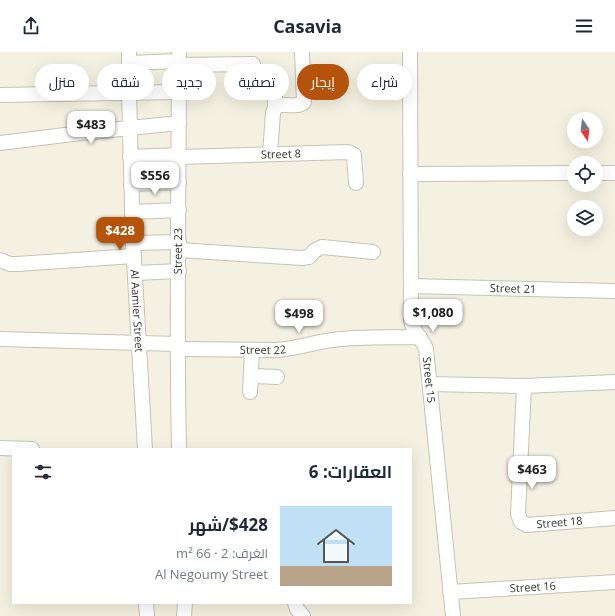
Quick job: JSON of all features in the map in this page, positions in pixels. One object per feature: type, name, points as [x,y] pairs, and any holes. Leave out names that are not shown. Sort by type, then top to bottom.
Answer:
[{"type":"street","points":[[275,107],[281,105],[300,105],[304,102],[302,52]]},
{"type":"street","name":"Street 15","points":[[410,52],[411,324],[426,349],[453,616]]},
{"type":"street","points":[[129,58],[179,59],[253,64]]},
{"type":"street","points":[[0,95],[97,93]]},
{"type":"street","name":"Al Aamier Street","points":[[129,100],[133,250],[140,342],[145,448]]},
{"type":"street","name":"Street 23","points":[[178,448],[177,346],[179,271],[179,100]]},
{"type":"street","points":[[270,154],[275,100]]},
{"type":"street","points":[[0,143],[179,124]]},
{"type":"street","name":"Street 8","points":[[130,157],[348,152],[352,153],[354,159],[356,183]]},
{"type":"street","points":[[410,174],[567,173]]},
{"type":"street","points":[[603,173],[615,173]]},
{"type":"street","points":[[131,184],[179,182]]},
{"type":"street","points":[[132,212],[179,210]]},
{"type":"street","points":[[0,260],[10,264],[17,264],[179,246],[302,258],[309,257],[314,251],[322,247],[373,252]]},
{"type":"street","points":[[135,273],[179,271]]},
{"type":"street","name":"Street 21","points":[[411,286],[615,291]]},
{"type":"street","name":"Street 22","points":[[0,338],[140,342],[177,346],[252,350],[290,349],[346,338],[420,337]]},
{"type":"street","points":[[250,392],[252,350]]},
{"type":"street","points":[[251,376],[277,377]]},
{"type":"street","points":[[430,384],[524,386],[615,382]]},
{"type":"street","name":"Street 18","points":[[524,386],[518,514],[521,522],[527,525],[615,518]]},
{"type":"street","points":[[0,448],[12,448]]},
{"type":"street","name":"Street 16","points":[[450,592],[615,582]]},
{"type":"street","points":[[146,604],[147,616]]},
{"type":"street","points":[[184,616],[185,604]]},
{"type":"street","points":[[296,604],[297,609],[303,616]]}]
